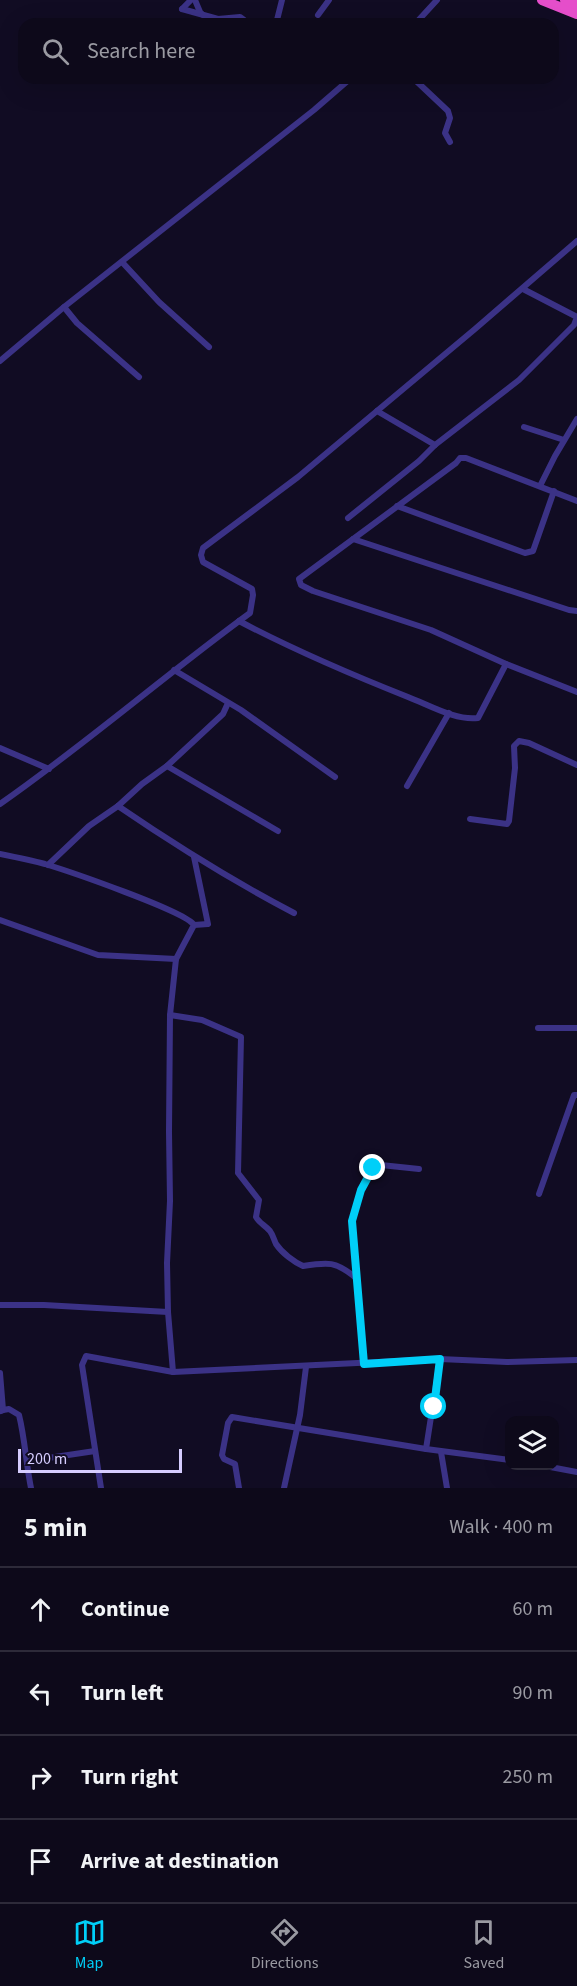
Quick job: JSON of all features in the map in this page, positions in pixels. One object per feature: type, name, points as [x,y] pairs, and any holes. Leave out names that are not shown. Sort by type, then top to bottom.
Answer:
[{"type":"highway","points":[[542,0],[577,14]]},
{"type":"highway","points":[[566,0],[577,4]]},
{"type":"street","points":[[190,0],[182,9],[214,18]]},
{"type":"street","points":[[195,0],[203,15]]},
{"type":"street","points":[[278,18],[282,0]]},
{"type":"street","points":[[318,15],[328,0]]},
{"type":"street","points":[[421,18],[437,0]]},
{"type":"street","points":[[0,361],[64,307],[344,84]]},
{"type":"street","points":[[419,84],[448,111],[450,118],[445,133],[450,142]]},
{"type":"street","points":[[0,804],[49,769],[250,613],[254,595],[252,589],[203,562],[202,548],[298,477],[576,244]]},
{"type":"street","points":[[122,262],[159,302],[209,346]]},
{"type":"street","points":[[348,518],[519,380],[574,325],[577,317],[523,289]]},
{"type":"street","points":[[64,307],[77,323],[139,377]]},
{"type":"street","points":[[377,411],[435,446]]},
{"type":"street","points":[[540,486],[577,419]]},
{"type":"street","points":[[524,427],[564,440]]},
{"type":"street","points":[[577,501],[466,458],[460,458],[299,579],[301,585],[313,591],[431,630],[506,664],[577,692]]},
{"type":"street","points":[[397,506],[525,553],[533,552],[554,491]]},
{"type":"street","points":[[353,539],[568,610],[577,611]]},
{"type":"street","points":[[239,621],[324,663],[449,713],[473,719],[478,718],[506,664]]},
{"type":"street","points":[[174,670],[241,710],[335,777]]},
{"type":"street","points":[[48,865],[89,826],[118,806],[142,784],[167,766],[223,714],[228,703]]},
{"type":"street","points":[[407,786],[449,713]]},
{"type":"street","points":[[470,819],[507,824],[509,821],[515,768],[513,754],[514,746],[519,741],[530,743],[577,765]]},
{"type":"street","points":[[0,748],[49,769]]},
{"type":"street","points":[[167,766],[278,831]]},
{"type":"street","points":[[118,806],[194,857],[242,886],[294,913]]},
{"type":"street","points":[[0,854],[48,865],[166,908],[191,920],[195,925]]},
{"type":"street","points":[[194,857],[208,924],[195,925]]},
{"type":"street","points":[[0,920],[98,955],[176,959]]},
{"type":"street","points":[[173,1372],[167,1263],[171,1201],[170,1015],[176,959],[195,925]]},
{"type":"street","points":[[170,1015],[202,1020],[241,1037],[238,1173],[259,1200],[256,1217],[259,1222],[264,1224],[271,1233],[276,1244],[300,1265],[333,1263],[344,1267],[357,1278]]},
{"type":"street","points":[[538,1028],[577,1028]]},
{"type":"street","points":[[539,1194],[574,1095],[577,1095]]},
{"type":"street","points":[[364,1364],[352,1221],[361,1190],[373,1168],[381,1165],[419,1169]]},
{"type":"street","points":[[0,1305],[44,1305],[168,1312]]},
{"type":"street","points":[[101,1488],[82,1365],[86,1356],[173,1372],[440,1359],[507,1362],[577,1360]]},
{"type":"street","points":[[426,1449],[440,1359]]},
{"type":"street","points":[[284,1488],[297,1428],[306,1367]]},
{"type":"street","points":[[0,1373],[2,1411],[9,1409],[20,1415],[31,1488]]},
{"type":"street","points":[[239,1488],[235,1464],[224,1459],[222,1455],[230,1419],[236,1417],[441,1452],[505,1460]]},
{"type":"street","points":[[87,1451],[95,1440]]},
{"type":"street","points":[[28,1461],[95,1451]]},
{"type":"street","points":[[441,1452],[447,1488]]},
{"type":"street","points":[[559,1469],[577,1472]]},
{"type":"route","points":[[373,1168],[361,1190],[352,1221],[364,1364],[440,1359],[434,1407]]}]
